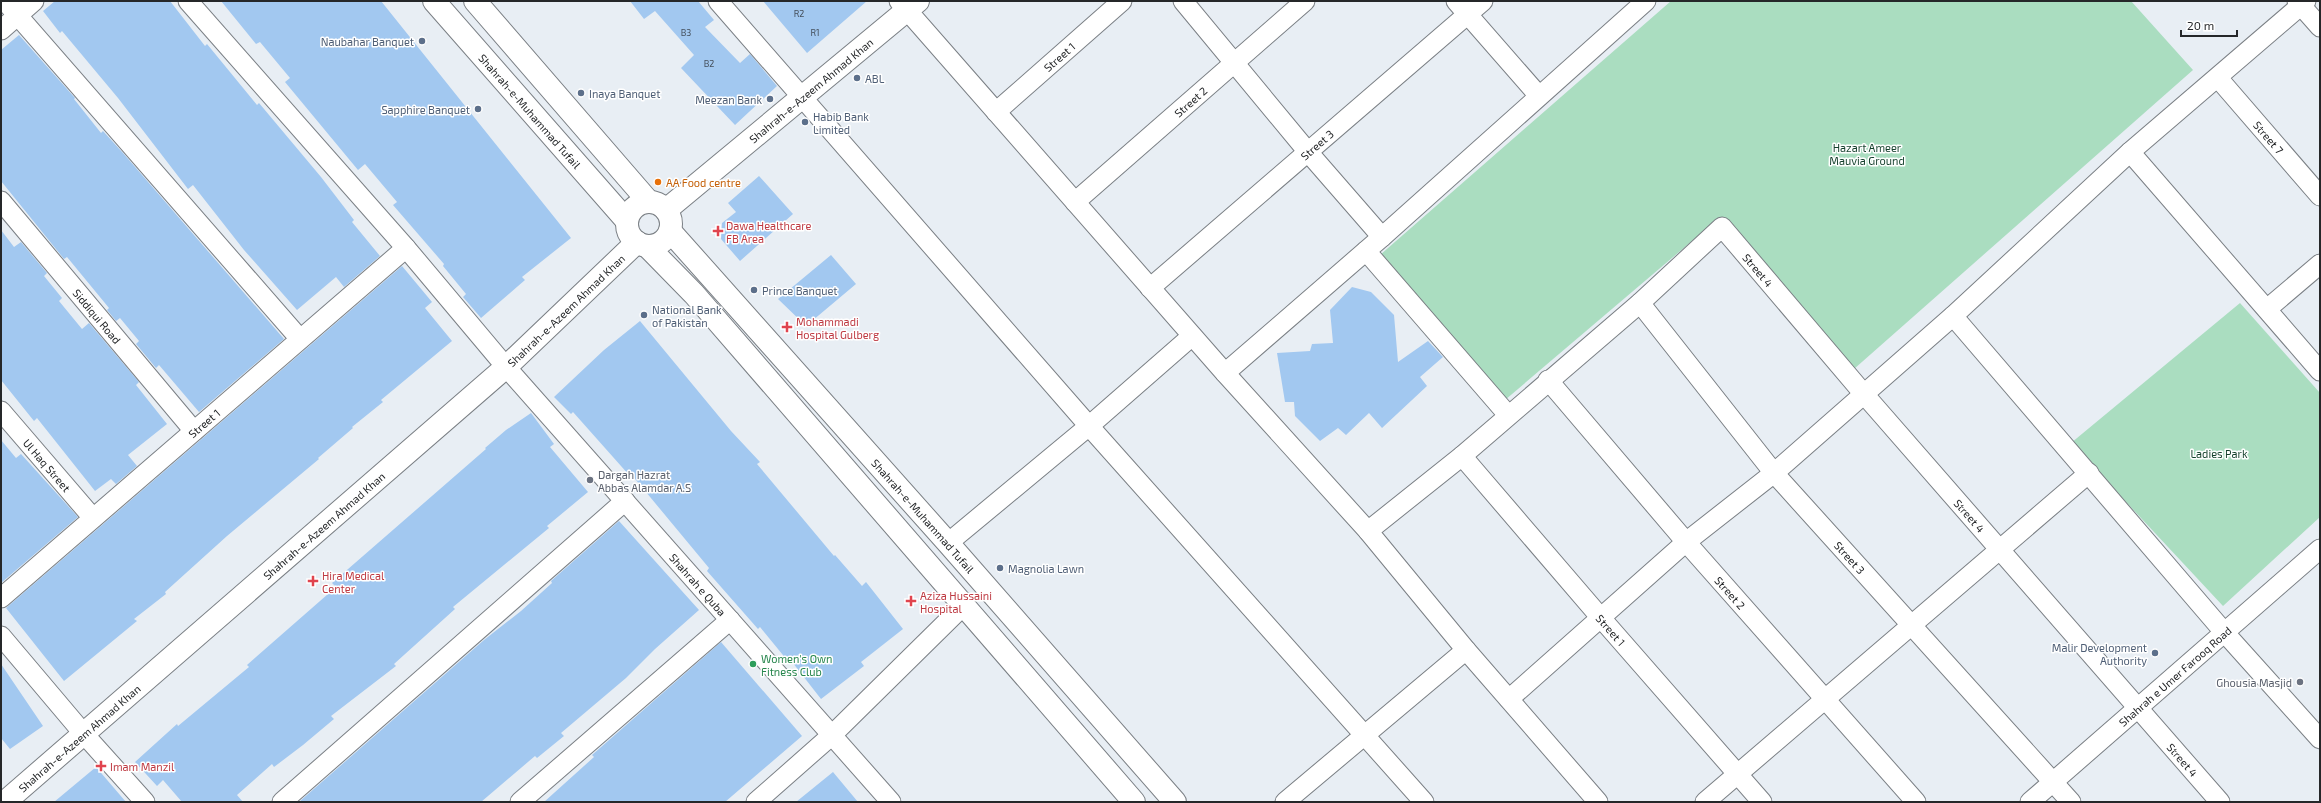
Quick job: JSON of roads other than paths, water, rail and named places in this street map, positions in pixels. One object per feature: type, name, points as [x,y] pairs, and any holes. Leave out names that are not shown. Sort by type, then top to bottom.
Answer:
[{"type":"main road","name":"Shahrah-e-Muhammad Tufail","points":[[434,1],[628,221]]},
{"type":"main road","points":[[475,1],[657,206],[670,216],[670,231],[661,242],[642,244]]},
{"type":"main road","name":"Shahrah-e-Azeem Ahmad Khan","points":[[657,206],[801,96],[908,4]]},
{"type":"main road","points":[[657,206],[634,208],[628,221],[631,237],[642,244],[694,294],[1134,802]]},
{"type":"main road","name":"Shahrah-e-Muhammad Tufail","points":[[670,231],[948,543],[1175,802]]},
{"type":"main road","name":"Shahrah-e-Azeem Ahmad Khan","points":[[5,802],[82,733],[506,367],[642,244]]},
{"type":"street","points":[[5,1],[300,339]]},
{"type":"street","points":[[1,30],[34,1]]},
{"type":"street","points":[[718,1],[1089,426],[1424,802]]},
{"type":"street","name":"Street 1","points":[[996,112],[1122,1]]},
{"type":"street","points":[[1183,1],[1308,152],[1382,237]]},
{"type":"street","name":"Street 2","points":[[1075,202],[1305,1]]},
{"type":"street","name":"Street 3","points":[[1150,288],[1308,152],[1462,8],[1484,1]]},
{"type":"street","points":[[1225,373],[1382,237],[1646,1]]},
{"type":"street","name":"Shahrah e Quba","points":[[191,2],[406,248],[506,367],[891,802]]},
{"type":"street","points":[[1508,699],[1686,542],[1774,472],[1953,316],[2130,152],[2218,78],[2301,2],[2320,27]]},
{"type":"street","points":[[908,4],[996,112],[1192,336],[1368,531],[1466,650],[1598,802]]},
{"type":"street","points":[[1462,8],[1540,96]]},
{"type":"street","name":"Street 7","points":[[2218,78],[2320,196]]},
{"type":"street","points":[[2130,152],[2320,371]]},
{"type":"street","name":"Siddiqui Road","points":[[1,201],[194,431]]},
{"type":"street","name":"Street 4","points":[[1640,303],[1722,227],[1864,394],[2220,802]]},
{"type":"street","name":"Street 1","points":[[1,598],[406,248]]},
{"type":"street","points":[[1366,251],[1508,415]]},
{"type":"street","points":[[2267,309],[2320,264]]},
{"type":"street","points":[[1368,531],[1462,456],[1548,380],[1640,303]]},
{"type":"street","name":"Street 3","points":[[1640,303],[1774,472],[2071,802]]},
{"type":"street","points":[[1953,316],[2224,632],[2320,739]]},
{"type":"street","points":[[948,543],[1089,426],[1192,336]]},
{"type":"street","name":"Street 2","points":[[1548,380],[1686,542],[1916,802]]},
{"type":"street","name":"Ul Haq Street","points":[[1,411],[93,518]]},
{"type":"street","name":"Street 1","points":[[1462,456],[1762,802]]},
{"type":"street","points":[[1704,802],[1738,775],[1912,625],[2001,551],[2089,474]]},
{"type":"street","points":[[282,802],[625,501]]},
{"type":"street","name":"Shahrah e Umer Farooq Road","points":[[2030,802],[2320,549]]},
{"type":"street","points":[[756,802],[832,735],[964,605]]},
{"type":"street","points":[[520,802],[730,620]]},
{"type":"street","points":[[1,636],[82,733],[145,802]]},
{"type":"street","points":[[1285,802],[1364,734],[1466,650]]},
{"type":"place","name":"Naubahar Banquet","points":[[422,41]]},
{"type":"place","name":"ABL","points":[[857,78]]},
{"type":"place","name":"Inaya Banquet","points":[[581,93]]},
{"type":"place","name":"Meezan Bank","points":[[770,99]]},
{"type":"place","name":"Sapphire Banquet","points":[[478,109]]},
{"type":"place","name":"Habib Bank Limited","points":[[805,122]]},
{"type":"place","name":"AA Food centre","points":[[658,182]]},
{"type":"place","name":"Dawa Healthcare FB Area","points":[[718,231]]},
{"type":"place","name":"Prince Banquet","points":[[754,290]]},
{"type":"place","name":"National Bank of Pakistan","points":[[644,315]]},
{"type":"place","name":"Mohammadi Hospital Gulberg","points":[[787,327]]},
{"type":"place","name":"Dargah Hazrat Abbas Alamdar A.S","points":[[590,480]]},
{"type":"place","name":"Magnolia Lawn","points":[[1000,568]]},
{"type":"place","name":"Hira Medical Center","points":[[313,581]]},
{"type":"place","name":"Aziza Hussaini Hospital","points":[[911,601]]},
{"type":"place","name":"Malir Development Authority","points":[[2155,653]]},
{"type":"place","name":"Women's Own Fitness Club","points":[[753,664]]},
{"type":"place","name":"Ghousia Masjid","points":[[2300,682]]},
{"type":"place","name":"Imam Manzil","points":[[101,766]]},
{"type":"park label","name":"Hazart Ameer Mauvia Ground","points":[[1867,153]]},
{"type":"park label","name":"Ladies Park","points":[[2219,453]]}]
